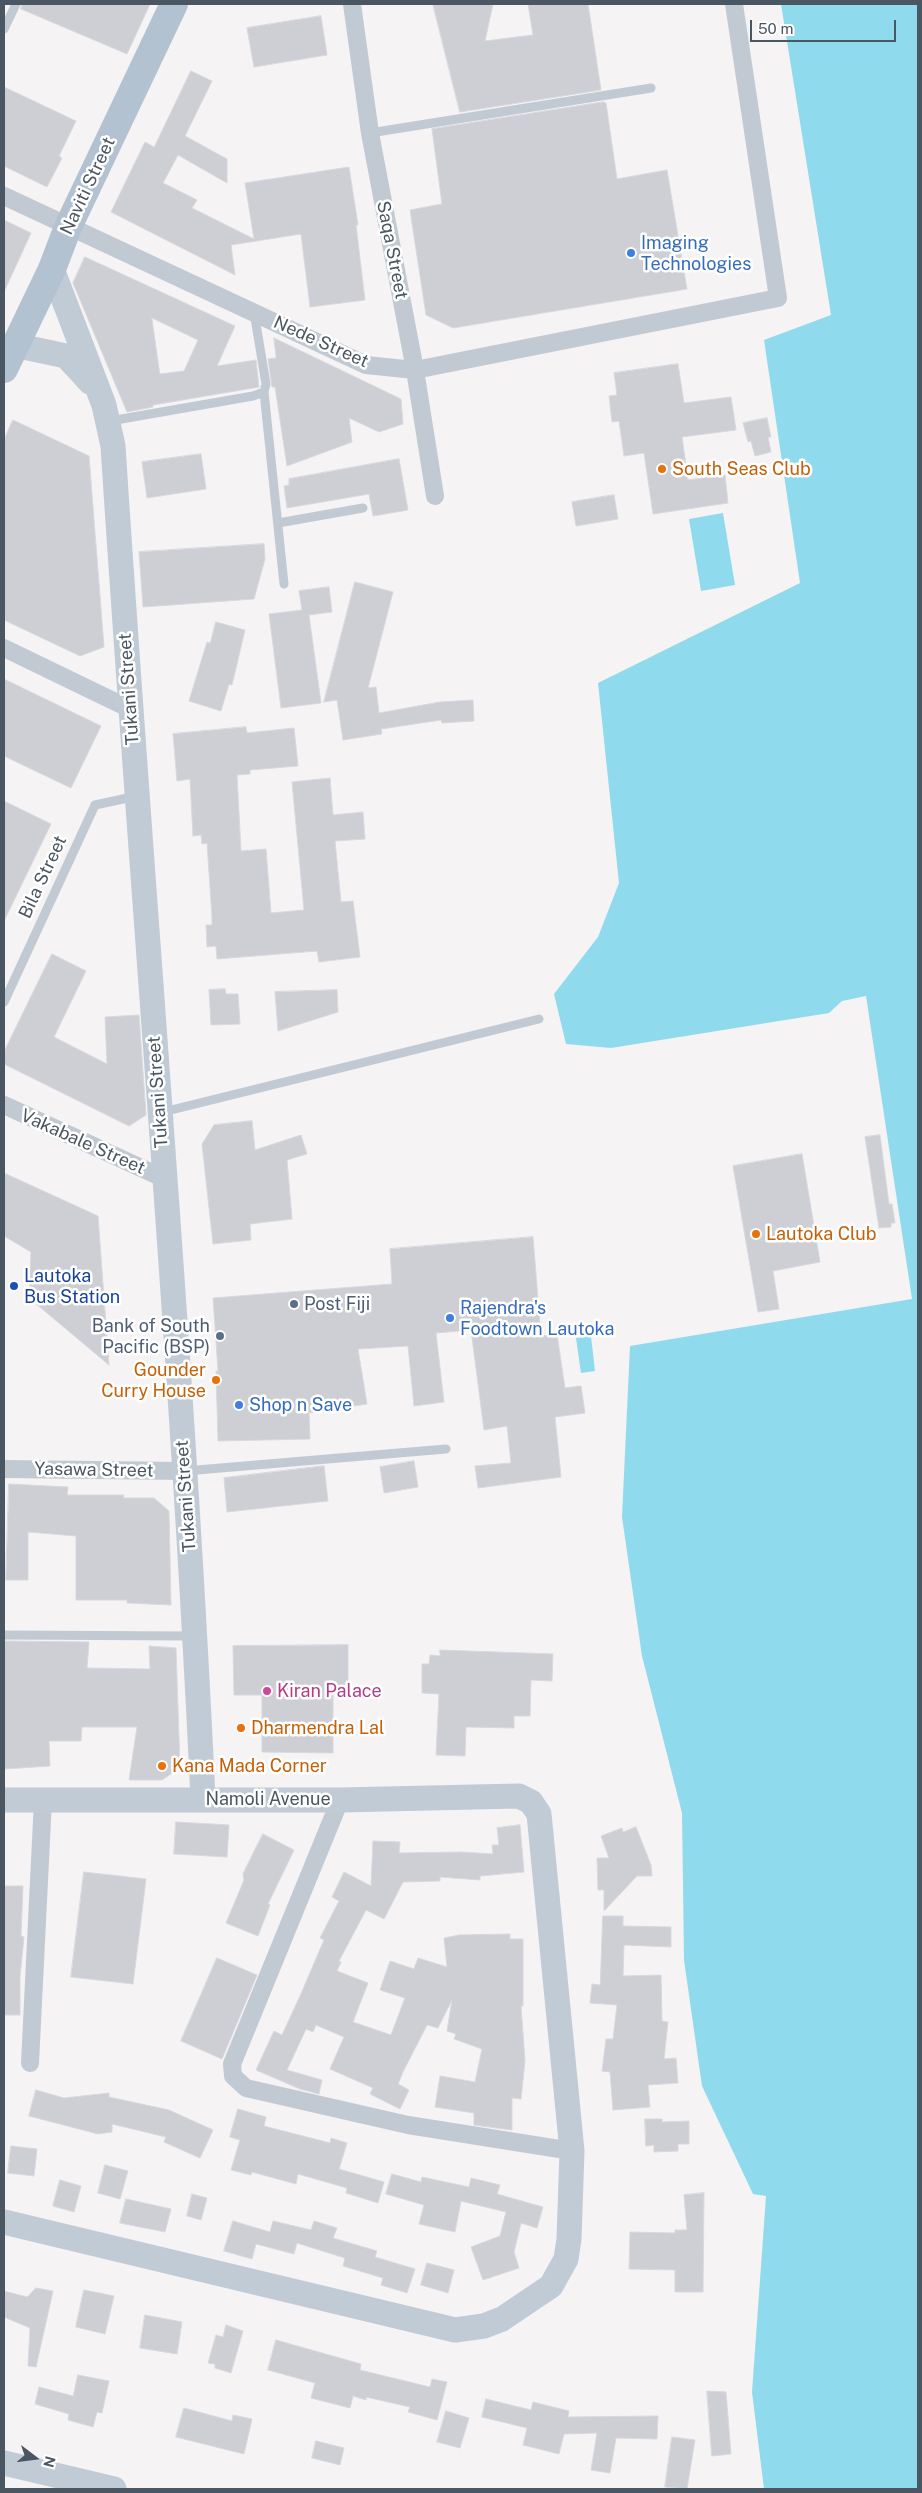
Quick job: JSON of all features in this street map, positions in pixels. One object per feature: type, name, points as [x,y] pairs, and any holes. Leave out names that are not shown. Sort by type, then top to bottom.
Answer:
[{"type":"main road","name":"Naviti Street","points":[[9,357],[52,269],[68,227],[174,4]]},
{"type":"street","name":"Saqa Street","points":[[352,4],[370,132],[415,370],[435,496]]},
{"type":"street","name":"Nede Street","points":[[4,196],[366,365],[415,370],[778,298],[734,4]]},
{"type":"street","name":"Tukani Street","points":[[52,269],[109,421],[113,446],[185,1471],[204,1799]]},
{"type":"street","name":"Tukani Street","points":[[9,357],[66,356],[96,389]]},
{"type":"street","points":[[4,648],[130,709]]},
{"type":"street","name":"Vakabale Street","points":[[4,1106],[163,1178]]},
{"type":"street","name":"Yasawa Street","points":[[4,1469],[185,1471]]},
{"type":"street","name":"Namoli Avenue","points":[[4,1800],[340,1800],[518,1796],[531,1802],[539,1814],[572,2151]]},
{"type":"street","points":[[30,2063],[43,1800]]},
{"type":"street","points":[[4,2222],[455,2330],[468,2330],[502,2319],[550,2286],[558,2276],[566,2259],[569,2239],[572,2151],[408,2125],[246,2088],[233,2076],[232,2064],[340,1800]]},
{"type":"street","points":[[4,2463],[114,2489]]},
{"type":"lane","points":[[4,29],[16,4]]},
{"type":"lane","points":[[370,132],[651,88]]},
{"type":"lane","points":[[254,312],[266,384],[264,392],[284,584]]},
{"type":"lane","points":[[109,421],[253,396],[264,392]]},
{"type":"lane","points":[[278,523],[364,508]]},
{"type":"lane","name":"Bila Street","points":[[4,1002],[95,805],[137,796]]},
{"type":"lane","points":[[160,1113],[539,1019]]},
{"type":"lane","points":[[185,1471],[446,1449]]},
{"type":"lane","points":[[4,1635],[196,1636]]},
{"type":"water","points":[[781,4],[918,4],[918,2489],[764,2489],[752,2392],[766,2196],[753,2194],[702,2086],[684,1960],[682,1813],[642,1656],[622,1517],[630,1346],[912,1299],[866,996],[842,1001],[829,1013],[611,1048],[566,1044],[554,994],[598,937],[619,883],[598,683],[800,583],[764,340],[831,315]]},
{"type":"water","points":[[723,513],[735,585],[701,591],[689,519]]},
{"type":"water","points":[[591,1336],[595,1371],[581,1373],[576,1338]]},
{"type":"building","points":[[22,4],[150,4],[127,54],[21,9]]},
{"type":"building","points":[[433,4],[493,4],[485,41],[533,35],[528,4],[588,4],[601,90],[460,112]]},
{"type":"building","points":[[321,16],[327,55],[254,67],[247,28]]},
{"type":"building","points":[[191,71],[212,81],[185,136],[227,159],[227,183],[178,155],[163,183],[197,200],[192,208],[254,239],[245,183],[349,167],[358,225],[356,225],[365,300],[310,307],[301,234],[231,245],[235,275],[111,212],[145,142],[154,147]]},
{"type":"building","points":[[4,87],[76,121],[59,156],[62,158],[47,187],[4,166]]},
{"type":"building","points":[[606,103],[617,179],[667,170],[687,289],[453,328],[426,315],[410,210],[442,204],[432,129]]},
{"type":"building","points":[[4,220],[31,233],[4,292]]},
{"type":"building","points":[[85,257],[235,326],[217,366],[256,360],[259,387],[153,405],[153,407],[127,412],[73,283]],"holes":[[[152,318],[198,340],[184,371],[160,374]]]},
{"type":"building","points":[[274,338],[401,399],[403,424],[379,432],[349,418],[352,442],[287,466],[275,387],[272,387],[268,359],[276,358]]},
{"type":"building","points":[[678,364],[684,403],[731,397],[736,430],[682,437],[688,480],[725,475],[728,503],[653,514],[644,453],[624,456],[619,421],[612,422],[609,396],[617,395],[614,373]]},
{"type":"building","points":[[767,418],[771,437],[768,437],[771,452],[755,456],[751,441],[748,442],[743,423]]},
{"type":"building","points":[[13,420],[89,456],[104,647],[80,656],[4,620],[4,440]]},
{"type":"building","points":[[201,454],[206,489],[147,498],[142,462]]},
{"type":"building","points":[[399,459],[408,510],[373,516],[369,494],[287,508],[284,486],[289,485],[289,479]]},
{"type":"building","points":[[614,495],[618,519],[576,526],[572,502]]},
{"type":"building","points":[[264,544],[265,559],[254,599],[143,607],[139,552]]},
{"type":"building","points":[[355,582],[393,592],[368,688],[376,687],[379,713],[440,702],[473,700],[474,721],[442,723],[441,720],[381,729],[382,734],[343,740],[337,700],[324,702]]},
{"type":"building","points":[[329,587],[332,612],[309,615],[321,703],[281,708],[269,614],[302,610],[299,591]]},
{"type":"building","points":[[216,622],[245,630],[232,685],[229,684],[221,711],[189,701],[207,642],[210,643]]},
{"type":"building","points":[[4,679],[101,726],[71,788],[4,756]]},
{"type":"building","points":[[246,727],[247,733],[294,728],[298,766],[250,770],[250,774],[237,775],[241,851],[266,849],[271,913],[304,910],[292,782],[330,778],[333,815],[363,812],[365,839],[335,841],[341,902],[353,901],[360,957],[319,962],[317,951],[217,959],[216,946],[207,947],[206,925],[212,925],[212,917],[207,843],[202,844],[201,835],[193,836],[190,779],[177,781],[173,734]]},
{"type":"building","points":[[4,801],[51,824],[4,921]]},
{"type":"building","points":[[52,954],[86,971],[54,1037],[107,1064],[105,1017],[139,1015],[146,1115],[129,1126],[4,1064],[4,1052]]},
{"type":"building","points":[[225,989],[226,994],[238,994],[240,1024],[211,1025],[209,990]]},
{"type":"building","points":[[337,990],[338,1012],[278,1031],[275,992]]},
{"type":"building","points":[[252,1121],[255,1150],[301,1135],[307,1154],[287,1160],[292,1219],[250,1224],[251,1240],[213,1244],[202,1144],[214,1125]]},
{"type":"building","points":[[880,1135],[889,1204],[892,1204],[895,1223],[891,1223],[891,1227],[879,1228],[865,1137]]},
{"type":"building","points":[[802,1154],[820,1262],[773,1271],[779,1309],[758,1312],[733,1166]]},
{"type":"building","points":[[4,1173],[98,1216],[109,1365],[29,1298],[31,1252],[4,1236]]},
{"type":"building","points":[[533,1237],[541,1336],[557,1334],[565,1388],[581,1386],[585,1413],[555,1417],[561,1477],[478,1488],[475,1466],[511,1463],[507,1426],[484,1430],[471,1330],[436,1333],[444,1402],[414,1406],[408,1346],[358,1349],[367,1404],[309,1413],[310,1439],[218,1441],[216,1371],[218,1371],[213,1298],[392,1284],[390,1249]]},
{"type":"building","points":[[414,1461],[418,1487],[384,1493],[380,1467]]},
{"type":"building","points":[[324,1466],[328,1501],[227,1512],[224,1478]]},
{"type":"building","points":[[9,1484],[68,1487],[67,1495],[124,1495],[123,1498],[154,1498],[169,1511],[171,1605],[127,1603],[127,1600],[76,1600],[76,1536],[28,1532],[28,1580],[6,1580]]},
{"type":"building","points":[[4,1641],[89,1642],[87,1668],[150,1669],[149,1646],[176,1648],[180,1768],[162,1780],[129,1780],[137,1727],[82,1727],[81,1741],[49,1741],[50,1766],[4,1769]]},
{"type":"building","points":[[348,1645],[348,1694],[333,1694],[333,1753],[262,1752],[262,1695],[234,1695],[233,1646]]},
{"type":"building","points":[[440,1650],[553,1654],[552,1681],[531,1680],[530,1716],[514,1716],[514,1728],[466,1727],[465,1756],[436,1755],[439,1694],[422,1693],[422,1664],[429,1664],[430,1655],[440,1656]]},
{"type":"building","points":[[176,1822],[229,1825],[227,1857],[174,1854]]},
{"type":"building","points":[[520,1825],[524,1872],[480,1876],[480,1880],[440,1877],[440,1881],[403,1882],[384,1919],[366,1910],[339,1961],[341,1962],[337,1971],[368,1983],[353,2022],[391,2035],[405,1998],[380,1990],[390,1961],[414,1969],[418,1958],[447,1967],[444,1938],[459,1935],[510,1934],[510,1939],[523,1939],[523,2006],[521,2006],[525,2061],[521,2099],[512,2098],[512,2130],[474,2125],[474,2113],[435,2107],[440,2076],[475,2082],[482,2049],[454,2039],[456,2034],[447,2031],[452,2000],[438,2028],[427,2025],[403,2072],[398,2084],[409,2090],[400,2109],[370,2094],[373,2088],[330,2069],[344,2037],[316,2025],[313,2032],[306,2029],[287,2070],[322,2080],[319,2094],[300,2089],[256,2070],[274,2031],[282,2035],[300,1996],[324,1940],[320,1938],[339,1901],[332,1897],[344,1872],[371,1886],[373,1841],[400,1842],[399,1853],[461,1852],[493,1854],[492,1845],[499,1845],[497,1828]]},
{"type":"building","points":[[636,1827],[651,1865],[652,1876],[637,1876],[604,1911],[604,1890],[598,1890],[597,1858],[609,1858],[601,1836],[622,1828],[623,1832]]},
{"type":"building","points":[[263,1834],[294,1850],[268,1904],[270,1905],[258,1936],[226,1923],[244,1880],[243,1874]]},
{"type":"building","points":[[84,1872],[146,1879],[133,1984],[71,1977]]},
{"type":"building","points":[[4,1886],[23,1886],[21,1936],[24,1937],[20,1977],[20,2015],[4,2015]]},
{"type":"building","points":[[603,1916],[623,1916],[623,1926],[671,1927],[671,1947],[624,1945],[623,1976],[661,1975],[662,2021],[668,2022],[664,2059],[676,2058],[678,2083],[648,2085],[650,2107],[613,2110],[610,2072],[602,2071],[606,2039],[613,2039],[617,2005],[590,2003],[592,1984],[600,1985]]},
{"type":"building","points":[[217,1958],[257,1975],[222,2059],[181,2041]]},
{"type":"building","points":[[36,2090],[64,2098],[109,2093],[109,2097],[169,2110],[213,2130],[200,2158],[164,2142],[166,2137],[112,2124],[112,2132],[98,2134],[29,2116]]},
{"type":"building","points":[[238,2109],[266,2117],[264,2126],[330,2143],[331,2138],[347,2143],[339,2169],[384,2182],[378,2203],[346,2193],[347,2188],[298,2174],[296,2184],[252,2172],[251,2175],[231,2170],[240,2140],[230,2137]]},
{"type":"building","points":[[645,2119],[662,2119],[662,2122],[689,2121],[689,2144],[678,2144],[678,2151],[654,2152],[654,2145],[646,2146]]},
{"type":"building","points":[[11,2146],[37,2149],[34,2176],[8,2173]]},
{"type":"building","points":[[105,2165],[128,2171],[120,2199],[98,2193]]},
{"type":"building","points":[[392,2174],[421,2182],[422,2177],[469,2187],[471,2178],[500,2185],[497,2194],[543,2207],[537,2228],[521,2223],[514,2252],[519,2268],[483,2280],[471,2247],[500,2236],[506,2212],[461,2201],[455,2232],[419,2224],[424,2205],[386,2194]]},
{"type":"building","points":[[60,2180],[81,2186],[74,2212],[53,2206]]},
{"type":"building","points":[[704,2193],[703,2292],[675,2292],[675,2270],[629,2269],[630,2232],[675,2233],[675,2230],[687,2230],[684,2195]]},
{"type":"building","points":[[192,2194],[207,2198],[201,2220],[187,2216]]},
{"type":"building","points":[[126,2199],[171,2209],[165,2232],[120,2223]]},
{"type":"building","points":[[233,2221],[270,2232],[273,2221],[311,2230],[314,2221],[337,2228],[333,2238],[377,2251],[375,2257],[415,2269],[407,2293],[381,2285],[383,2278],[343,2266],[345,2258],[297,2243],[294,2254],[256,2244],[252,2259],[224,2251]]},
{"type":"building","points":[[427,2263],[454,2270],[448,2293],[421,2285]]},
{"type":"building","points":[[36,2288],[53,2291],[36,2367],[28,2366],[30,2328],[4,2317],[4,2291],[27,2297]]},
{"type":"building","points":[[84,2290],[114,2296],[105,2334],[76,2327]]},
{"type":"building","points":[[145,2315],[182,2322],[177,2354],[140,2348]]},
{"type":"building","points":[[226,2325],[243,2331],[231,2373],[215,2368],[215,2364],[208,2363],[216,2335],[223,2337]]},
{"type":"building","points":[[276,2340],[361,2364],[360,2370],[430,2387],[432,2379],[447,2382],[437,2420],[408,2412],[410,2407],[366,2397],[366,2400],[353,2396],[350,2408],[311,2398],[315,2383],[268,2370]]},
{"type":"building","points":[[78,2375],[109,2381],[102,2413],[97,2412],[93,2427],[68,2420],[69,2414],[35,2404],[39,2387],[73,2396]]},
{"type":"building","points":[[707,2391],[726,2392],[731,2454],[712,2456]]},
{"type":"building","points":[[486,2399],[531,2410],[533,2402],[569,2411],[568,2417],[658,2416],[657,2439],[616,2438],[610,2473],[591,2470],[597,2433],[564,2434],[559,2454],[523,2445],[527,2428],[482,2417]]},
{"type":"building","points":[[184,2408],[232,2421],[233,2415],[252,2419],[244,2454],[176,2437]]},
{"type":"building","points":[[446,2411],[469,2418],[460,2448],[437,2442]]},
{"type":"building","points":[[672,2437],[695,2440],[687,2489],[665,2487]]},
{"type":"building","points":[[316,2441],[344,2448],[340,2465],[312,2458]]},
{"type":"place","name":"Imaging Technologies","points":[[631,253]]},
{"type":"place","name":"South Seas Club","points":[[662,469]]},
{"type":"place","name":"Lautoka Club","points":[[756,1234]]},
{"type":"place","name":"Lautoka Bus Station","points":[[14,1286]]},
{"type":"place","name":"Post Fiji","points":[[294,1304]]},
{"type":"place","name":"Rajendra's Foodtown Lautoka","points":[[450,1318]]},
{"type":"place","name":"Bank of South Pacific (BSP)","points":[[220,1336]]},
{"type":"place","name":"Gounder Curry House","points":[[216,1380]]},
{"type":"place","name":"Shop n Save","points":[[239,1405]]},
{"type":"place","name":"Kiran Palace","points":[[267,1691]]},
{"type":"place","name":"Dharmendra Lal","points":[[241,1728]]},
{"type":"place","name":"Kana Mada Corner","points":[[162,1766]]}]
